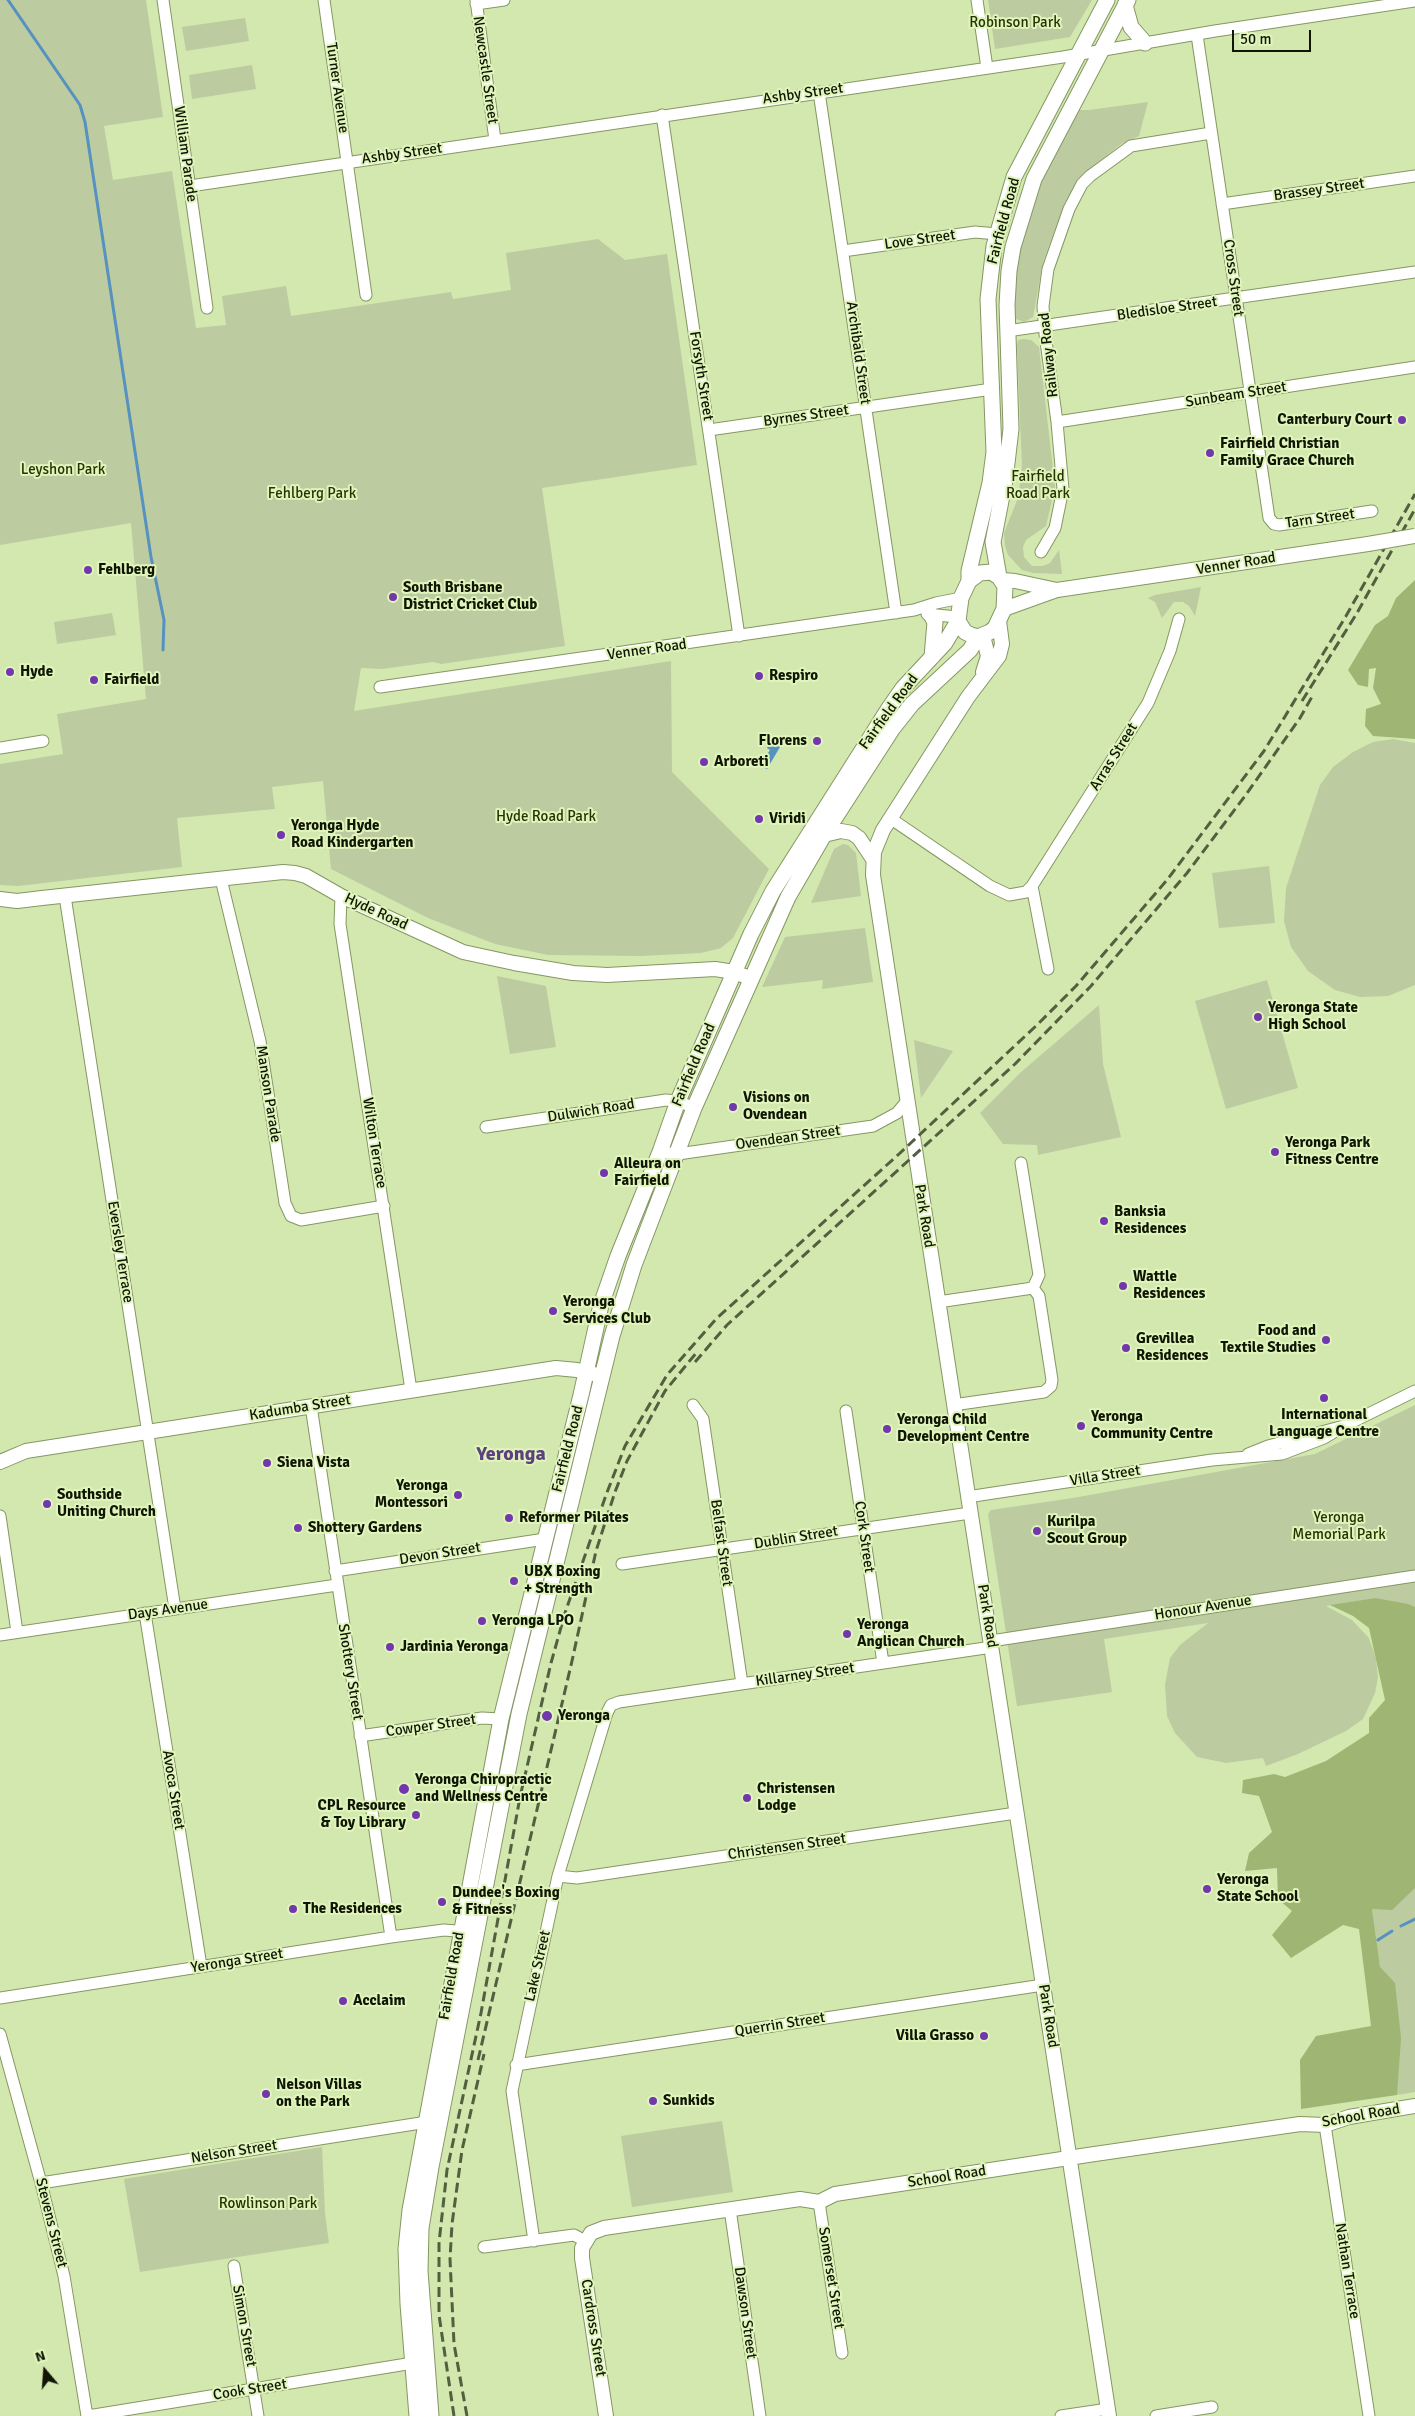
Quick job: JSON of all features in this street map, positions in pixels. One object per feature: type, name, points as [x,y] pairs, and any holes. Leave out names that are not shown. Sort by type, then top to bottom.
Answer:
[{"type":"main road","name":"Fairfield Road","points":[[969,581],[969,571],[993,468],[988,300],[997,234],[1014,177],[1107,0]]},
{"type":"main road","name":"Fairfield Road","points":[[1001,578],[993,542],[1005,480],[1011,428],[1007,331],[1009,272],[1023,210],[1034,179],[1126,3]]},
{"type":"main road","points":[[1126,3],[1131,27],[1145,44]]},
{"type":"main road","points":[[985,572],[1001,578],[1007,592],[1002,615],[996,628],[981,636],[965,632],[957,619],[961,598],[969,581],[985,572]]},
{"type":"main road","points":[[932,615],[935,622],[932,657]]},
{"type":"main road","name":"Fairfield Road","points":[[430,2416],[421,2289],[421,2228],[501,1719],[601,1305],[678,1101],[734,972],[773,891],[861,750],[903,688],[945,643],[957,619]]},
{"type":"main road","name":"Fairfield Road","points":[[417,2416],[406,2249],[410,2210],[468,1932],[519,1714],[612,1336],[634,1265],[694,1108],[750,978],[788,897],[824,835],[893,728],[912,704],[970,650],[981,636]]},
{"type":"street","name":"William Parade","points":[[163,0],[207,308]]},
{"type":"street","name":"Turner Avenue","points":[[324,0],[366,295]]},
{"type":"street","points":[[476,2],[504,0]]},
{"type":"street","points":[[977,0],[987,68]]},
{"type":"street","name":"Ashby Street","points":[[190,186],[987,68],[1415,1]]},
{"type":"street","name":"Newcastle Street","points":[[476,2],[495,140]]},
{"type":"street","name":"Cross Street","points":[[1197,35],[1270,520]]},
{"type":"street","name":"Archibald Street","points":[[818,92],[896,613]]},
{"type":"street","name":"Forsyth Street","points":[[662,115],[739,636]]},
{"type":"street","name":"Railway Road","points":[[1041,552],[1055,528],[1062,500],[1062,476],[1057,422],[1044,327],[1043,306],[1048,269],[1069,209],[1082,184],[1098,168],[1131,146],[1211,133]]},
{"type":"street","name":"Brassey Street","points":[[1222,204],[1415,176]]},
{"type":"street","name":"Love Street","points":[[842,252],[975,232],[997,234]]},
{"type":"street","name":"Bledisloe Street","points":[[1007,331],[1415,272]]},
{"type":"street","name":"Sunbeam Street","points":[[1057,422],[1415,367]]},
{"type":"street","name":"Byrnes Street","points":[[709,430],[992,388]]},
{"type":"street","name":"Tarn Street","points":[[1270,520],[1280,525],[1372,511]]},
{"type":"street","name":"Venner Road","points":[[1002,615],[1058,590],[1415,536]]},
{"type":"street","name":"Venner Road","points":[[1001,578],[1058,590]]},
{"type":"street","name":"Venner Road","points":[[380,687],[896,613],[961,598]]},
{"type":"street","name":"Venner Road","points":[[914,610],[957,619]]},
{"type":"street","points":[[1002,615],[1001,650],[993,665],[982,675],[890,818],[990,886],[1010,895],[1026,892],[1032,886]]},
{"type":"street","name":"Arras Street","points":[[1032,886],[1148,703],[1170,651],[1179,619]]},
{"type":"street","points":[[981,636],[988,656],[982,675]]},
{"type":"street","points":[[0,748],[43,741]]},
{"type":"street","name":"Park Road","points":[[890,818],[879,837],[873,859],[874,880],[967,1497],[992,1644],[1016,1813],[1109,2412]]},
{"type":"street","points":[[824,835],[842,831],[852,833],[859,838],[873,859]]},
{"type":"street","name":"Hyde Road","points":[[0,899],[16,900],[65,896],[282,872],[295,873],[306,876],[341,896],[462,952],[514,964],[573,973],[607,975],[716,969],[734,972],[750,978]]},
{"type":"street","name":"Manson Parade","points":[[222,879],[260,1040],[285,1203],[290,1216],[301,1220],[384,1206]]},
{"type":"street","points":[[1032,886],[1048,969]]},
{"type":"street","name":"Eversley Terrace","points":[[65,896],[175,1608]]},
{"type":"street","name":"Wilton Terrace","points":[[341,896],[340,924],[411,1390]]},
{"type":"street","name":"Dulwich Road","points":[[486,1127],[655,1101],[678,1101],[694,1108]]},
{"type":"street","name":"Ovendean Street","points":[[660,1152],[678,1154],[873,1126],[897,1113],[907,1101]]},
{"type":"street","points":[[1021,1163],[1039,1275],[1033,1288]]},
{"type":"street","points":[[938,1302],[1033,1288]]},
{"type":"street","points":[[954,1405],[1044,1392],[1051,1386],[1052,1380],[1039,1296],[1033,1288]]},
{"type":"street","name":"Kadumba Street","points":[[0,1462],[26,1451],[556,1368],[602,1376]]},
{"type":"street","name":"Villa Street","points":[[967,1497],[1242,1456],[1268,1446],[1344,1426],[1415,1391]]},
{"type":"street","name":"Belfast Street","points":[[693,1405],[703,1420],[742,1684]]},
{"type":"street","name":"Shottery Street","points":[[311,1406],[390,1937]]},
{"type":"street","name":"Cork Street","points":[[846,1412],[883,1663]]},
{"type":"street","name":"Dublin Street","points":[[622,1564],[970,1513]]},
{"type":"street","points":[[0,1516],[17,1632]]},
{"type":"street","name":"Devon Street","points":[[335,1571],[545,1539]]},
{"type":"street","name":"Honour Avenue","points":[[992,1644],[1415,1576]]},
{"type":"street","name":"Days Avenue","points":[[0,1635],[337,1585]]},
{"type":"street","name":"Avoca Street","points":[[145,1613],[201,1966]]},
{"type":"street","name":"Killarney Street","points":[[618,1702],[883,1663],[992,1644]]},
{"type":"street","name":"Lake Street","points":[[534,2241],[512,2091],[516,2065],[558,1876],[607,1713],[611,1706],[618,1702]]},
{"type":"street","name":"Cowper Street","points":[[360,1736],[482,1718],[501,1719]]},
{"type":"street","name":"Christensen Street","points":[[558,1876],[577,1878],[1016,1813]]},
{"type":"street","name":"Yeronga Street","points":[[0,1998],[390,1937],[444,1930],[468,1932]]},
{"type":"street","name":"Querrin Street","points":[[516,2065],[1043,1985]]},
{"type":"street","name":"Stevens Street","points":[[0,2034],[42,2183],[64,2276],[87,2416]]},
{"type":"street","name":"School Road","points":[[585,2241],[591,2233],[604,2228],[800,2199],[819,2202],[835,2194],[1300,2124],[1325,2125],[1349,2116],[1415,2106]]},
{"type":"street","name":"Nelson Street","points":[[42,2183],[427,2122]]},
{"type":"street","name":"Nathan Terrace","points":[[1325,2125],[1369,2416]]},
{"type":"street","name":"Somerset Street","points":[[819,2202],[842,2354]]},
{"type":"street","name":"Dawson Street","points":[[730,2210],[760,2416]]},
{"type":"street","points":[[484,2247],[574,2235],[585,2241]]},
{"type":"street","name":"Cardross Street","points":[[585,2241],[582,2258],[606,2416]]},
{"type":"street","name":"Simon Street","points":[[234,2266],[258,2416]]},
{"type":"street","name":"Cook Street","points":[[87,2416],[413,2363]]},
{"type":"street","points":[[1156,2416],[1212,2408]]},
{"type":"street","points":[[1061,2416],[1109,2412]]},
{"type":"green space","points":[[0,0],[146,0],[163,117],[104,126],[113,180],[172,171],[196,328],[226,325],[222,296],[286,286],[291,316],[451,292],[453,299],[511,290],[506,253],[598,239],[625,260],[667,254],[697,465],[542,488],[565,646],[441,664],[433,662],[382,669],[361,668],[354,711],[671,661],[672,772],[769,869],[733,938],[721,948],[701,953],[641,956],[548,955],[495,944],[428,918],[331,869],[323,781],[272,787],[275,809],[177,818],[182,867],[18,886],[0,885],[0,764],[63,754],[57,714],[146,699],[131,523],[0,545]]},
{"type":"green space","name":"Robinson Park","points":[[988,0],[1092,0],[1070,37],[995,49]]},
{"type":"green space","points":[[245,18],[249,41],[186,51],[182,27]]},
{"type":"green space","points":[[252,65],[256,89],[192,99],[189,75]]},
{"type":"green space","points":[[1148,102],[1139,136],[1121,144],[1091,168],[1065,202],[1043,262],[1033,317],[1024,322],[1016,319],[1013,312],[1013,284],[1023,233],[1040,178],[1076,110]]},
{"type":"green space","name":"Fairfield Road Park","points":[[1018,340],[1031,340],[1039,347],[1055,487],[1046,526],[1026,540],[1023,547],[1024,557],[1032,566],[1043,566],[1050,563],[1059,550],[1062,574],[1033,573],[1022,570],[1008,555],[1005,546],[1004,533],[1018,498],[1022,467],[1017,346]]},
{"type":"green space","points":[[1415,580],[1415,739],[1373,736],[1365,726],[1366,709],[1381,704],[1373,688],[1376,668],[1369,669],[1368,687],[1358,685],[1348,670],[1375,625],[1388,616],[1396,598]]},
{"type":"green space","points":[[1201,587],[1195,616],[1189,606],[1183,602],[1174,602],[1162,618],[1155,602],[1148,598],[1155,595]]},
{"type":"green space","points":[[112,613],[116,635],[57,644],[54,622]]},
{"type":"green space","points":[[1393,739],[1415,743],[1415,985],[1388,996],[1360,997],[1335,990],[1308,971],[1291,947],[1284,921],[1286,888],[1320,785],[1333,767],[1353,752],[1373,742]]},
{"type":"green space","points":[[843,844],[848,845],[856,853],[861,896],[811,903],[834,849]]},
{"type":"green space","points":[[1269,866],[1275,923],[1219,928],[1212,873]]},
{"type":"green space","points":[[865,928],[873,982],[822,989],[823,980],[762,987],[785,937]]},
{"type":"green space","points":[[497,976],[546,986],[556,1047],[510,1054]]},
{"type":"green space","points":[[1267,980],[1298,1088],[1226,1109],[1195,1001]]},
{"type":"green space","points":[[1099,1005],[1103,1064],[1121,1137],[1038,1155],[1037,1145],[1003,1144],[980,1113],[1020,1073]]},
{"type":"green space","points":[[914,1040],[953,1051],[921,1098]]},
{"type":"green space","name":"Yeronga Memorial Park","points":[[1415,1405],[1415,2092],[1397,2095],[1355,1784],[1401,1778],[1375,1598],[1326,1606],[1352,1620],[1369,1638],[1376,1659],[1378,1677],[1375,1693],[1363,1719],[1346,1731],[1298,1754],[1266,1766],[1263,1758],[1226,1763],[1197,1757],[1175,1733],[1167,1716],[1165,1685],[1170,1658],[1180,1645],[1208,1623],[1104,1639],[1112,1692],[1017,1706],[988,1514],[991,1510],[1073,1498],[1315,1454]]},
{"type":"green space","points":[[1375,1598],[1415,1607],[1415,1888],[1392,1910],[1372,1909],[1380,1967],[1395,1983],[1401,2038],[1397,2095],[1301,2109],[1300,2060],[1316,2036],[1371,2026],[1359,1929],[1343,1925],[1291,1958],[1272,1935],[1292,1911],[1278,1899],[1277,1868],[1245,1871],[1249,1853],[1272,1832],[1259,1796],[1242,1793],[1243,1780],[1274,1774],[1285,1777],[1326,1761],[1369,1733],[1369,1718],[1385,1700],[1369,1628],[1353,1616],[1330,1605]]},
{"type":"green space","points":[[722,2121],[733,2192],[632,2207],[621,2136]]},
{"type":"green space","name":"Rowlinson Park","points":[[322,2147],[325,2213],[329,2243],[140,2272],[124,2179]]},
{"type":"water","points":[[773,736],[783,742],[767,769],[760,765],[770,750],[767,748]]},
{"type":"waterway","points":[[8,0],[80,105],[85,122],[151,557],[164,620],[163,650]]},
{"type":"waterway","points":[[1401,1926],[1415,1919]]},
{"type":"waterway","points":[[1378,1940],[1392,1931]]},
{"type":"railway","points":[[454,2416],[439,2315],[439,2243],[447,2170],[481,2013],[520,1797],[551,1663],[565,1613],[625,1446],[667,1375],[716,1319],[899,1154],[1037,1025],[1076,986],[1167,880],[1264,751],[1346,616],[1415,494]]},
{"type":"railway","points":[[1302,701],[1357,613],[1415,509]]},
{"type":"railway","points":[[695,1362],[727,1325],[1015,1064],[1091,986],[1187,873],[1245,796],[1300,718],[1313,695]]},
{"type":"railway","points":[[478,2060],[596,1551],[627,1461],[665,1391],[697,1352]]},
{"type":"railway","points":[[467,2416],[454,2344],[450,2259],[452,2224],[462,2150],[484,2054]]},
{"type":"place","name":"Canterbury Court","points":[[1402,420]]},
{"type":"place","name":"Fairfield Christian Family Grace Church","points":[[1210,453]]},
{"type":"place","name":"Fehlberg","points":[[88,570]]},
{"type":"place","name":"South Brisbane District Cricket Club","points":[[393,597]]},
{"type":"place","name":"Hyde","points":[[10,672]]},
{"type":"place","name":"Respiro","points":[[759,676]]},
{"type":"place","name":"Fairfield","points":[[94,680]]},
{"type":"place","name":"Florens","points":[[817,741]]},
{"type":"place","name":"Arboreti","points":[[704,762]]},
{"type":"place","name":"Viridi","points":[[759,819]]},
{"type":"place","name":"Yeronga Hyde Road Kindergarten","points":[[281,835]]},
{"type":"place","name":"Yeronga State High School","points":[[1258,1017]]},
{"type":"place","name":"Visions on Ovendean","points":[[733,1107]]},
{"type":"place","name":"Yeronga Park Fitness Centre","points":[[1275,1152]]},
{"type":"place","name":"Alleura on Fairfield","points":[[604,1173]]},
{"type":"place","name":"Banksia Residences","points":[[1104,1221]]},
{"type":"place","name":"Wattle Residences","points":[[1123,1286]]},
{"type":"place","name":"Yeronga Services Club","points":[[553,1311]]},
{"type":"place","name":"Food and Textile Studies","points":[[1326,1340]]},
{"type":"place","name":"Grevillea Residences","points":[[1126,1348]]},
{"type":"place","name":"International Language Centre","points":[[1324,1398]]},
{"type":"place","name":"Yeronga Community Centre","points":[[1081,1426]]},
{"type":"place","name":"Yeronga Child Development Centre","points":[[887,1429]]},
{"type":"place","name":"Siena Vista","points":[[267,1463]]},
{"type":"place","name":"Yeronga Montessori","points":[[458,1495]]},
{"type":"place","name":"Southside Uniting Church","points":[[47,1504]]},
{"type":"place","name":"Reformer Pilates","points":[[509,1518]]},
{"type":"place","name":"Shottery Gardens","points":[[298,1528]]},
{"type":"place","name":"Kurilpa Scout Group","points":[[1037,1531]]},
{"type":"place","name":"UBX Boxing + Strength","points":[[514,1581]]},
{"type":"place","name":"Yeronga LPO","points":[[482,1621]]},
{"type":"place","name":"Yeronga Anglican Church","points":[[847,1634]]},
{"type":"place","name":"Jardinia Yeronga","points":[[390,1647]]},
{"type":"place","name":"Yeronga","points":[[547,1716]]},
{"type":"place","name":"Yeronga Chiropractic and Wellness Centre","points":[[404,1789]]},
{"type":"place","name":"Christensen Lodge","points":[[747,1798]]},
{"type":"place","name":"CPL Resource & Toy Library","points":[[416,1815]]},
{"type":"place","name":"Yeronga State School","points":[[1207,1889]]},
{"type":"place","name":"Dundee's Boxing & Fitness","points":[[442,1902]]},
{"type":"place","name":"The Residences","points":[[293,1909]]},
{"type":"place","name":"Acclaim","points":[[343,2001]]},
{"type":"place","name":"Villa Grasso","points":[[984,2036]]},
{"type":"place","name":"Nelson Villas on the Park","points":[[266,2094]]},
{"type":"place","name":"Sunkids","points":[[653,2101]]},
{"type":"district","name":"Yeronga","points":[[511,1455]]},
{"type":"park label","name":"Leyshon Park","points":[[63,470]]},
{"type":"park label","name":"Fehlberg Park","points":[[312,494]]},
{"type":"park label","name":"Hyde Road Park","points":[[546,817]]}]
